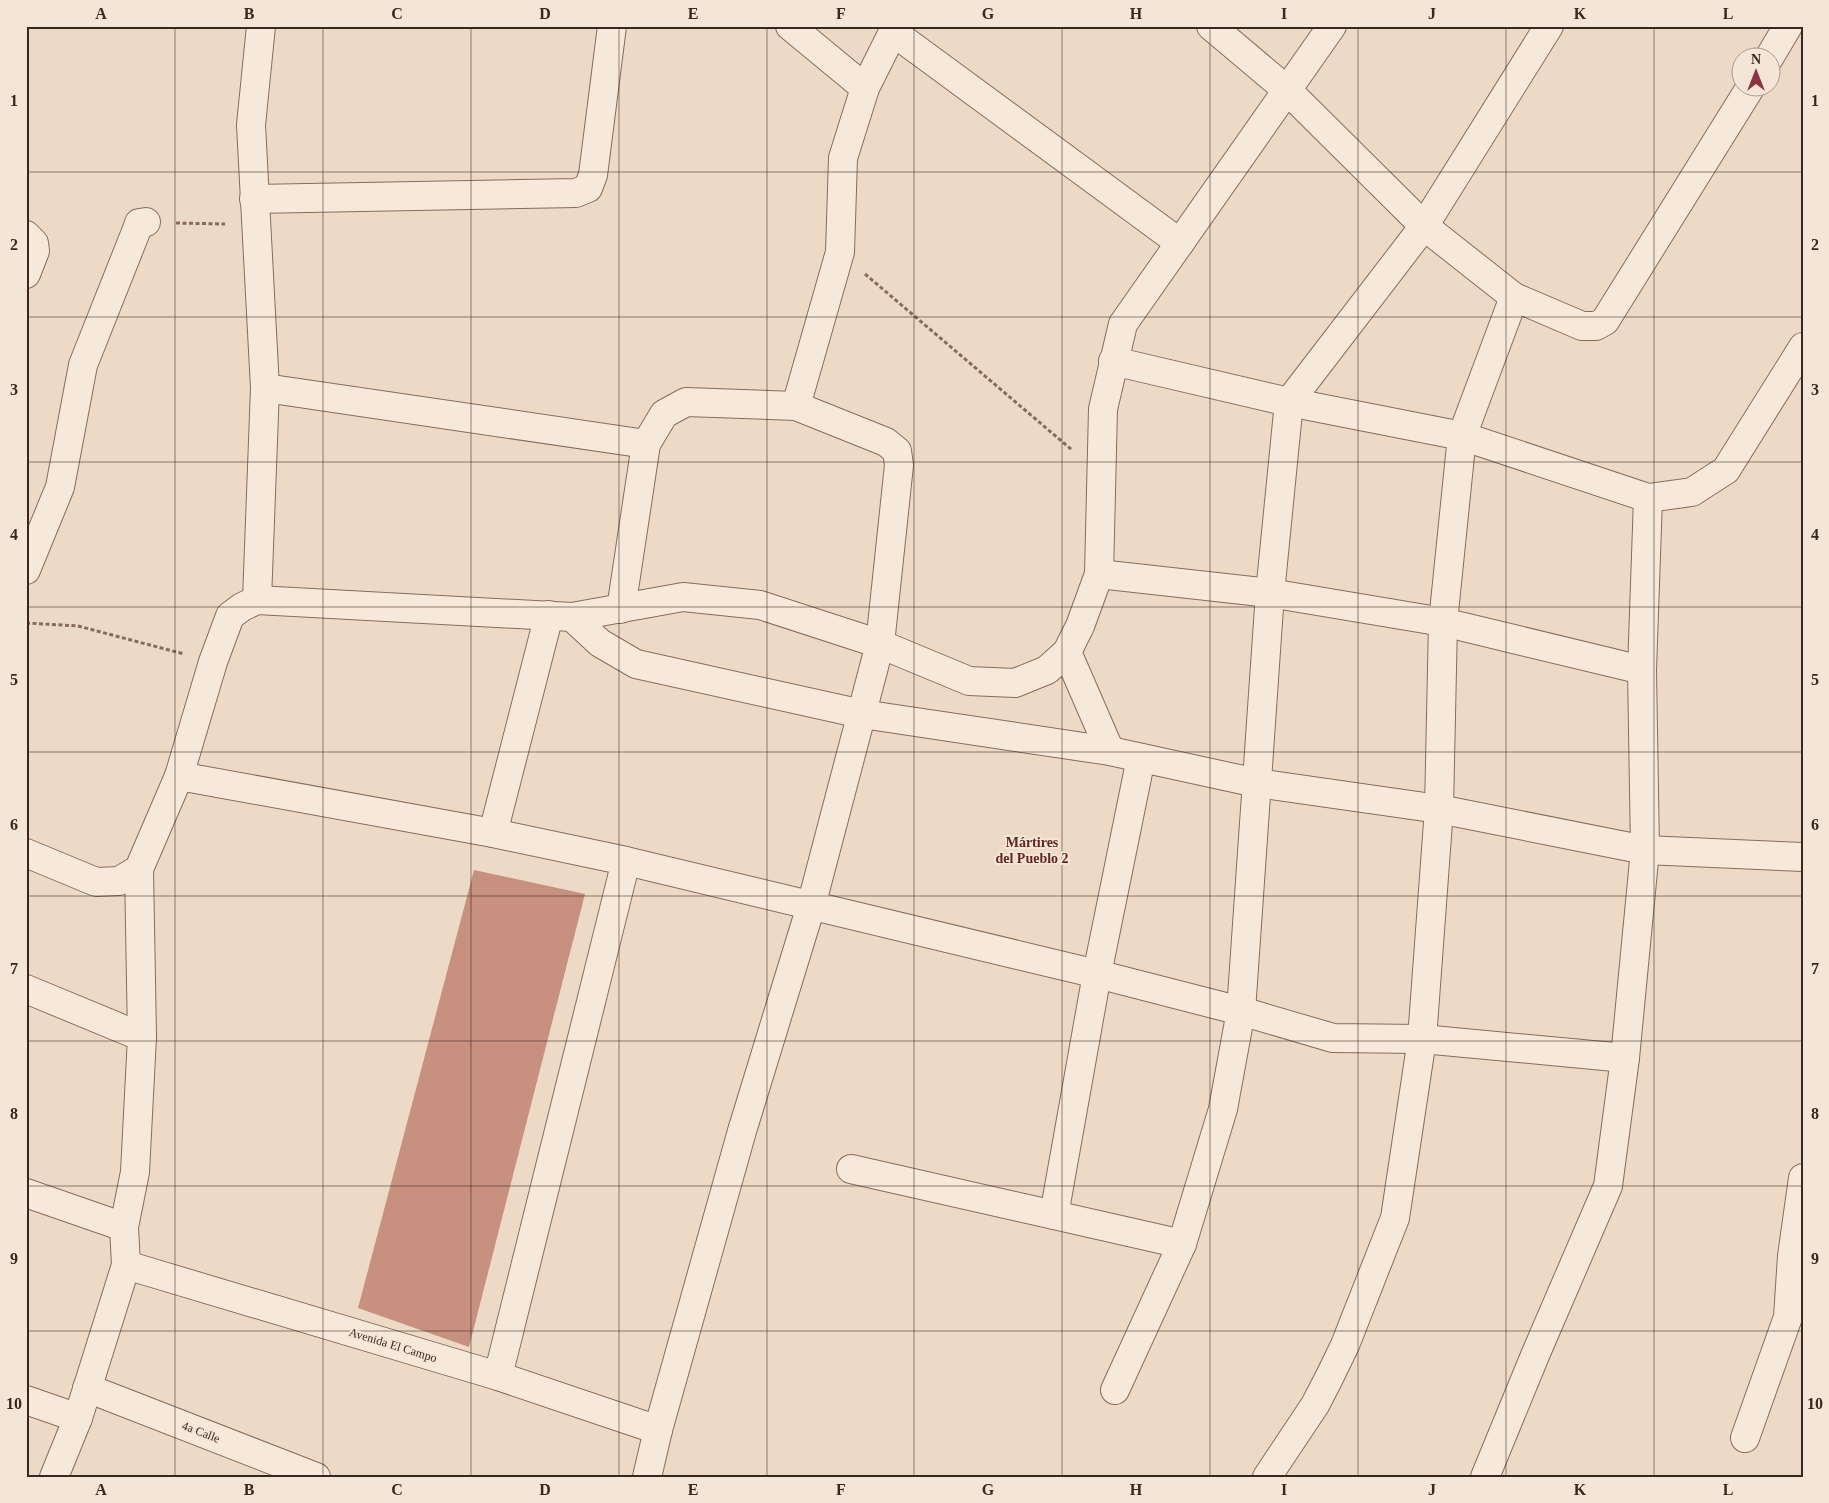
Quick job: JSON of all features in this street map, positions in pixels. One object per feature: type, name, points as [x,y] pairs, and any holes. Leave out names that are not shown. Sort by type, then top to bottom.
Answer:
[{"type":"street","points":[[257,600],[265,388],[251,124],[261,26]]},
{"type":"street","points":[[255,212],[576,193],[588,188],[593,175],[612,26]]},
{"type":"street","points":[[790,26],[866,88]]},
{"type":"street","points":[[1211,26],[1288,91],[1424,226],[1514,297],[1582,326],[1596,326],[1605,321],[1744,98]]},
{"type":"street","points":[[54,1477],[78,1418],[126,1265],[124,1227],[135,1172],[142,1037],[139,869],[179,776],[213,662],[230,616],[242,607],[257,600],[560,616],[621,609],[683,597],[760,605],[880,644],[969,681],[1015,683],[1047,670],[1067,652],[1080,626],[1099,574],[1104,410],[1113,361],[1123,324],[1332,26]]},
{"type":"street","points":[[1115,1390],[1182,1244],[1223,1109],[1242,1011],[1270,593],[1289,402],[1424,226],[1549,26]]},
{"type":"street","points":[[1775,48],[1788,26]]},
{"type":"street","points":[[796,406],[840,252],[843,158],[866,88],[895,29],[1180,243]]},
{"type":"street","points":[[26,570],[60,487],[83,364],[137,229],[140,224],[146,222]]},
{"type":"street","points":[[26,235],[34,243],[35,251],[26,274]]},
{"type":"street","points":[[1267,1477],[1315,1405],[1329,1378],[1345,1345],[1395,1218],[1422,1039],[1439,809],[1442,622],[1462,436],[1514,297]]},
{"type":"street","points":[[1113,361],[1289,402],[1462,436],[1648,498],[1692,492],[1726,470],[1803,347]]},
{"type":"street","points":[[265,388],[646,444]]},
{"type":"street","points":[[621,609],[646,444],[664,414],[686,402],[796,406],[886,442],[897,451],[899,465],[880,644],[811,906],[742,1131],[658,1430],[647,1477]]},
{"type":"street","points":[[1485,1477],[1608,1186],[1625,1058],[1645,850],[1642,670],[1648,498]]},
{"type":"street","points":[[1099,574],[1270,593],[1442,622],[1642,670]]},
{"type":"street","points":[[560,616],[636,664],[862,714],[1110,751],[1257,783],[1439,809],[1645,850],[1803,857]]},
{"type":"street","points":[[493,833],[560,616]]},
{"type":"street","points":[[1067,652],[1110,751]]},
{"type":"street","points":[[1054,1215],[1097,974],[1142,758]]},
{"type":"street","points":[[179,776],[493,833],[626,861],[1097,974],[1242,1011],[1333,1038],[1422,1039],[1625,1058]]},
{"type":"street","points":[[26,853],[96,882],[119,882],[139,869]]},
{"type":"street","points":[[498,1376],[626,861]]},
{"type":"street","points":[[26,989],[142,1037]]},
{"type":"street","points":[[851,1169],[1182,1244]]},
{"type":"street","points":[[1744,1438],[1788,1317],[1792,1256],[1803,1178]]},
{"type":"street","points":[[26,1193],[124,1227]]},
{"type":"street","name":"Avenida El Campo","points":[[126,1265],[498,1376],[658,1430]]},
{"type":"street","name":"4a Calle","points":[[87,1388],[316,1477]]},
{"type":"street","points":[[26,1400],[78,1418]]},
{"type":"path","points":[[146,222],[255,212]]},
{"type":"path","points":[[840,252],[1102,476]]},
{"type":"path","points":[[26,623],[78,626],[213,662]]},
{"type":"building","points":[[474,870],[585,894],[469,1347],[358,1308]]},
{"type":"district","name":"Mártires del Pueblo 2","points":[[1032,850]]}]
